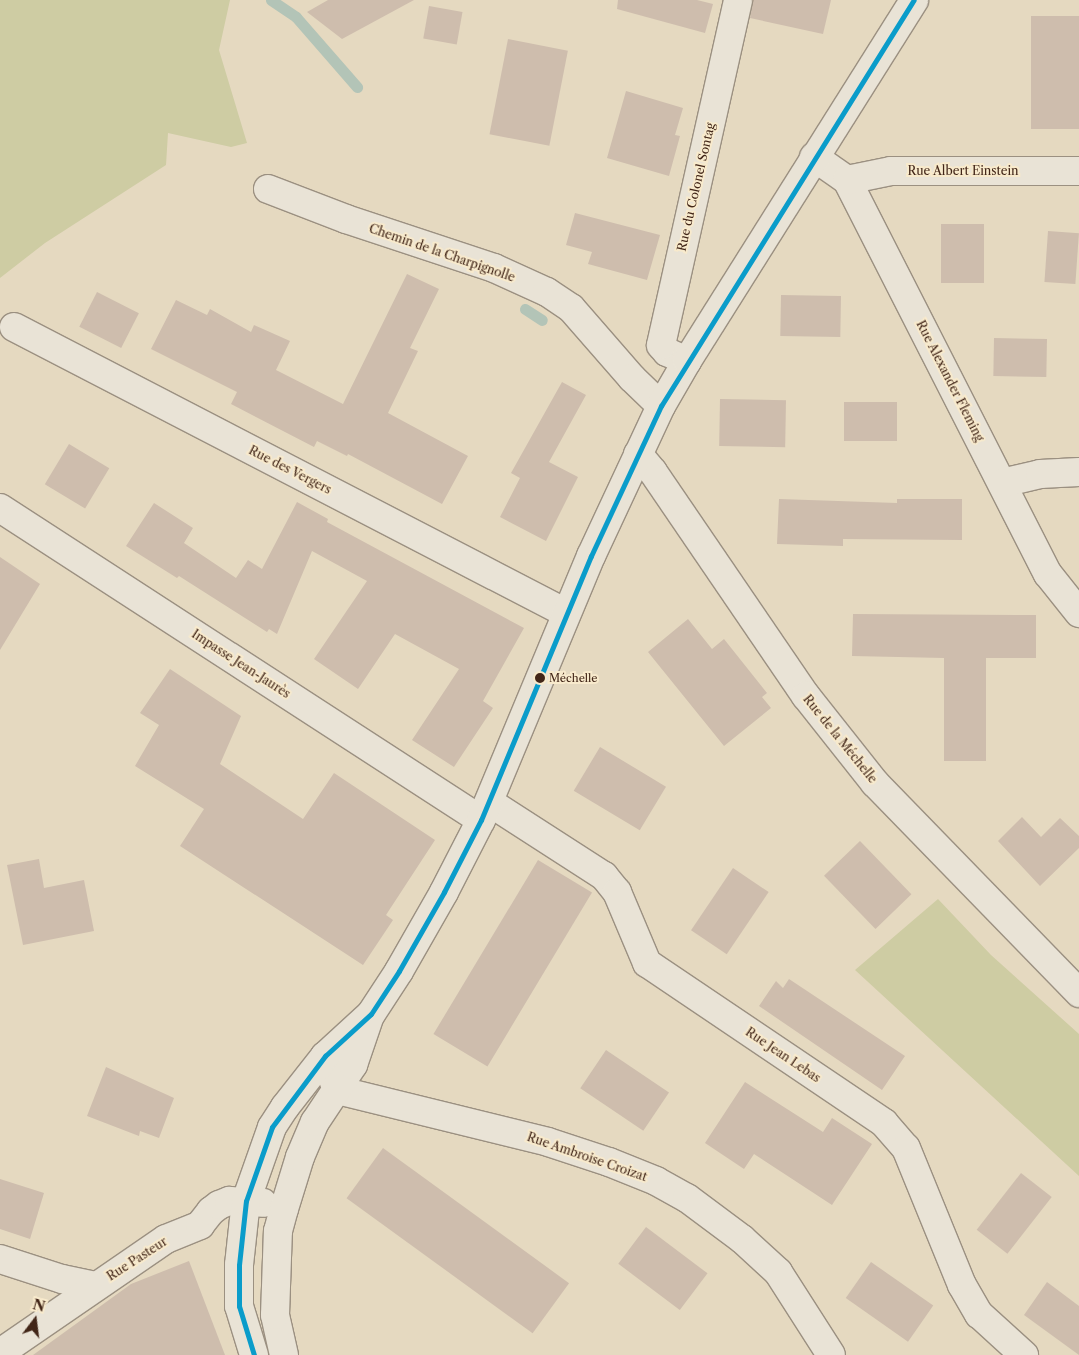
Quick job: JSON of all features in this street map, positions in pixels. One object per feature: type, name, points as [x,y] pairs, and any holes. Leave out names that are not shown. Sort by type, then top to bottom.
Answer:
[{"type":"street","name":"Rue du Colonel Sontag","points":[[687,361],[667,352],[661,345],[738,0]]},
{"type":"street","points":[[284,1355],[275,1315],[278,1231],[300,1157],[315,1122],[353,1065],[371,1014],[399,971],[444,892],[485,811],[566,613],[661,406],[814,157],[914,0]]},
{"type":"street","name":"Rue Alexander Fleming","points":[[814,157],[847,180],[1048,574],[1079,613]]},
{"type":"street","name":"Rue Albert Einstein","points":[[847,180],[890,171],[1079,171]]},
{"type":"street","name":"Chemin de la Charpignolle","points":[[268,189],[346,219],[494,268],[547,292],[571,308],[632,378],[661,406]]},
{"type":"street","name":"Rue des Vergers","points":[[14,327],[566,613]]},
{"type":"street","name":"Rue de la Méchelle","points":[[638,454],[658,479],[806,696],[875,783],[1079,993]]},
{"type":"street","points":[[1002,483],[1040,474],[1079,472]]},
{"type":"street","name":"Impasse Jean-Jaurès","points":[[0,508],[485,811]]},
{"type":"street","name":"Rue Jean Lebas","points":[[485,811],[604,876],[616,892],[647,963],[884,1123],[906,1148],[962,1285],[979,1314],[1010,1345],[1024,1355]]},
{"type":"street","points":[[254,1355],[238,1306],[239,1264],[246,1201],[272,1127],[285,1107],[325,1056],[371,1014]]},
{"type":"street","points":[[325,1056],[337,1090]]},
{"type":"street","name":"Rue Ambroise Croizat","points":[[337,1090],[548,1142],[609,1162],[656,1181],[687,1198],[742,1239],[778,1272],[831,1355]]},
{"type":"street","name":"Rue Pasteur","points":[[0,1353],[166,1239],[200,1225],[211,1210],[219,1205],[230,1201],[246,1201],[284,1209]]},
{"type":"street","points":[[0,1259],[62,1279],[95,1286]]},
{"type":"shaded area","points":[[0,0],[230,0],[219,50],[247,143],[231,147],[168,133],[166,165],[45,243],[0,278]]},
{"type":"shaded area","points":[[938,899],[991,955],[1079,1034],[1079,1176],[855,970]]},
{"type":"building","points":[[328,0],[414,0],[342,39],[307,12]]},
{"type":"building","points":[[618,0],[697,0],[713,4],[705,33],[617,9]]},
{"type":"building","points":[[753,0],[831,0],[823,34],[750,18]]},
{"type":"building","points":[[429,6],[462,12],[457,44],[423,38]]},
{"type":"building","points":[[1031,16],[1079,16],[1079,129],[1031,129]]},
{"type":"building","points":[[508,39],[568,51],[549,146],[489,134]]},
{"type":"building","points":[[626,91],[683,108],[675,135],[680,136],[669,176],[607,158]]},
{"type":"building","points":[[575,213],[660,235],[647,280],[588,264],[592,252],[566,245]]},
{"type":"building","points":[[941,224],[984,224],[984,283],[941,283]]},
{"type":"building","points":[[1048,231],[1079,233],[1075,284],[1044,282]]},
{"type":"building","points":[[407,274],[439,289],[410,348],[418,351],[388,413],[468,456],[442,504],[348,454],[347,456],[317,441],[314,447],[231,404],[237,392],[151,349],[176,300],[207,315],[210,309],[251,332],[254,325],[290,341],[276,370],[343,404]]},
{"type":"building","points":[[97,292],[139,313],[121,348],[79,327]]},
{"type":"building","points":[[781,295],[841,296],[840,337],[780,336]]},
{"type":"building","points":[[994,338],[1047,339],[1046,377],[993,376]]},
{"type":"building","points":[[562,382],[586,395],[549,462],[578,477],[546,541],[500,517],[520,478],[511,473]]},
{"type":"building","points":[[720,399],[786,400],[785,447],[719,446]]},
{"type":"building","points":[[844,402],[897,402],[897,441],[844,441]]},
{"type":"building","points":[[69,444],[109,468],[85,508],[45,484]]},
{"type":"building","points":[[779,499],[897,503],[897,499],[962,499],[962,540],[843,539],[843,546],[777,544]]},
{"type":"building","points":[[297,502],[328,519],[327,522],[524,628],[483,701],[493,708],[454,767],[412,740],[459,669],[395,634],[358,689],[314,659],[367,581],[312,551],[277,634],[269,629],[267,632],[179,576],[177,578],[126,546],[154,503],[193,528],[184,543],[236,578],[248,560],[262,569]]},
{"type":"building","points":[[0,557],[40,584],[0,650]]},
{"type":"building","points":[[853,614],[1036,615],[1036,658],[986,658],[986,761],[944,761],[944,658],[852,656]]},
{"type":"building","points":[[688,619],[712,649],[724,639],[767,693],[762,697],[771,708],[724,746],[648,652]]},
{"type":"building","points":[[170,669],[241,716],[220,764],[303,819],[334,773],[435,840],[386,915],[393,920],[363,965],[180,846],[204,809],[135,766],[159,725],[140,713]]},
{"type":"building","points":[[600,747],[666,787],[640,830],[574,791]]},
{"type":"building","points":[[1022,817],[1041,837],[1060,818],[1079,836],[1079,848],[1040,886],[998,841]]},
{"type":"building","points":[[860,841],[911,894],[875,929],[824,876]]},
{"type":"building","points":[[39,859],[44,888],[84,880],[94,931],[23,945],[7,865]]},
{"type":"building","points":[[538,860],[592,892],[487,1066],[433,1034]]},
{"type":"building","points":[[733,868],[769,892],[727,954],[691,930]]},
{"type":"building","points":[[789,979],[905,1056],[882,1090],[759,1006],[776,981],[783,988]]},
{"type":"building","points":[[606,1050],[669,1092],[643,1131],[580,1088]]},
{"type":"building","points":[[106,1067],[174,1098],[159,1138],[140,1131],[139,1136],[87,1116]]},
{"type":"building","points":[[745,1082],[823,1132],[832,1118],[872,1144],[832,1205],[754,1154],[744,1169],[705,1143]]},
{"type":"building","points":[[383,1148],[569,1283],[533,1333],[347,1198]]},
{"type":"building","points":[[1021,1173],[1052,1197],[1007,1254],[977,1230]]},
{"type":"building","points":[[0,1179],[44,1193],[30,1239],[0,1229]]},
{"type":"building","points":[[646,1227],[707,1273],[680,1310],[618,1264]]},
{"type":"building","points":[[189,1261],[225,1355],[33,1355],[131,1284]]},
{"type":"building","points":[[871,1262],[933,1306],[908,1342],[846,1298]]},
{"type":"building","points":[[1047,1282],[1079,1306],[1079,1355],[1024,1315]]},
{"type":"waterway","points":[[271,0],[296,17],[357,87]]},
{"type":"waterway","points":[[525,309],[542,320]]},
{"type":"transit line","points":[[254,1355],[239,1306],[239,1265],[246,1201],[272,1127],[325,1056],[371,1014],[399,971],[444,892],[481,820],[591,556],[661,406],[914,0]]},
{"type":"place","name":"Méchelle","points":[[540,678]]}]
